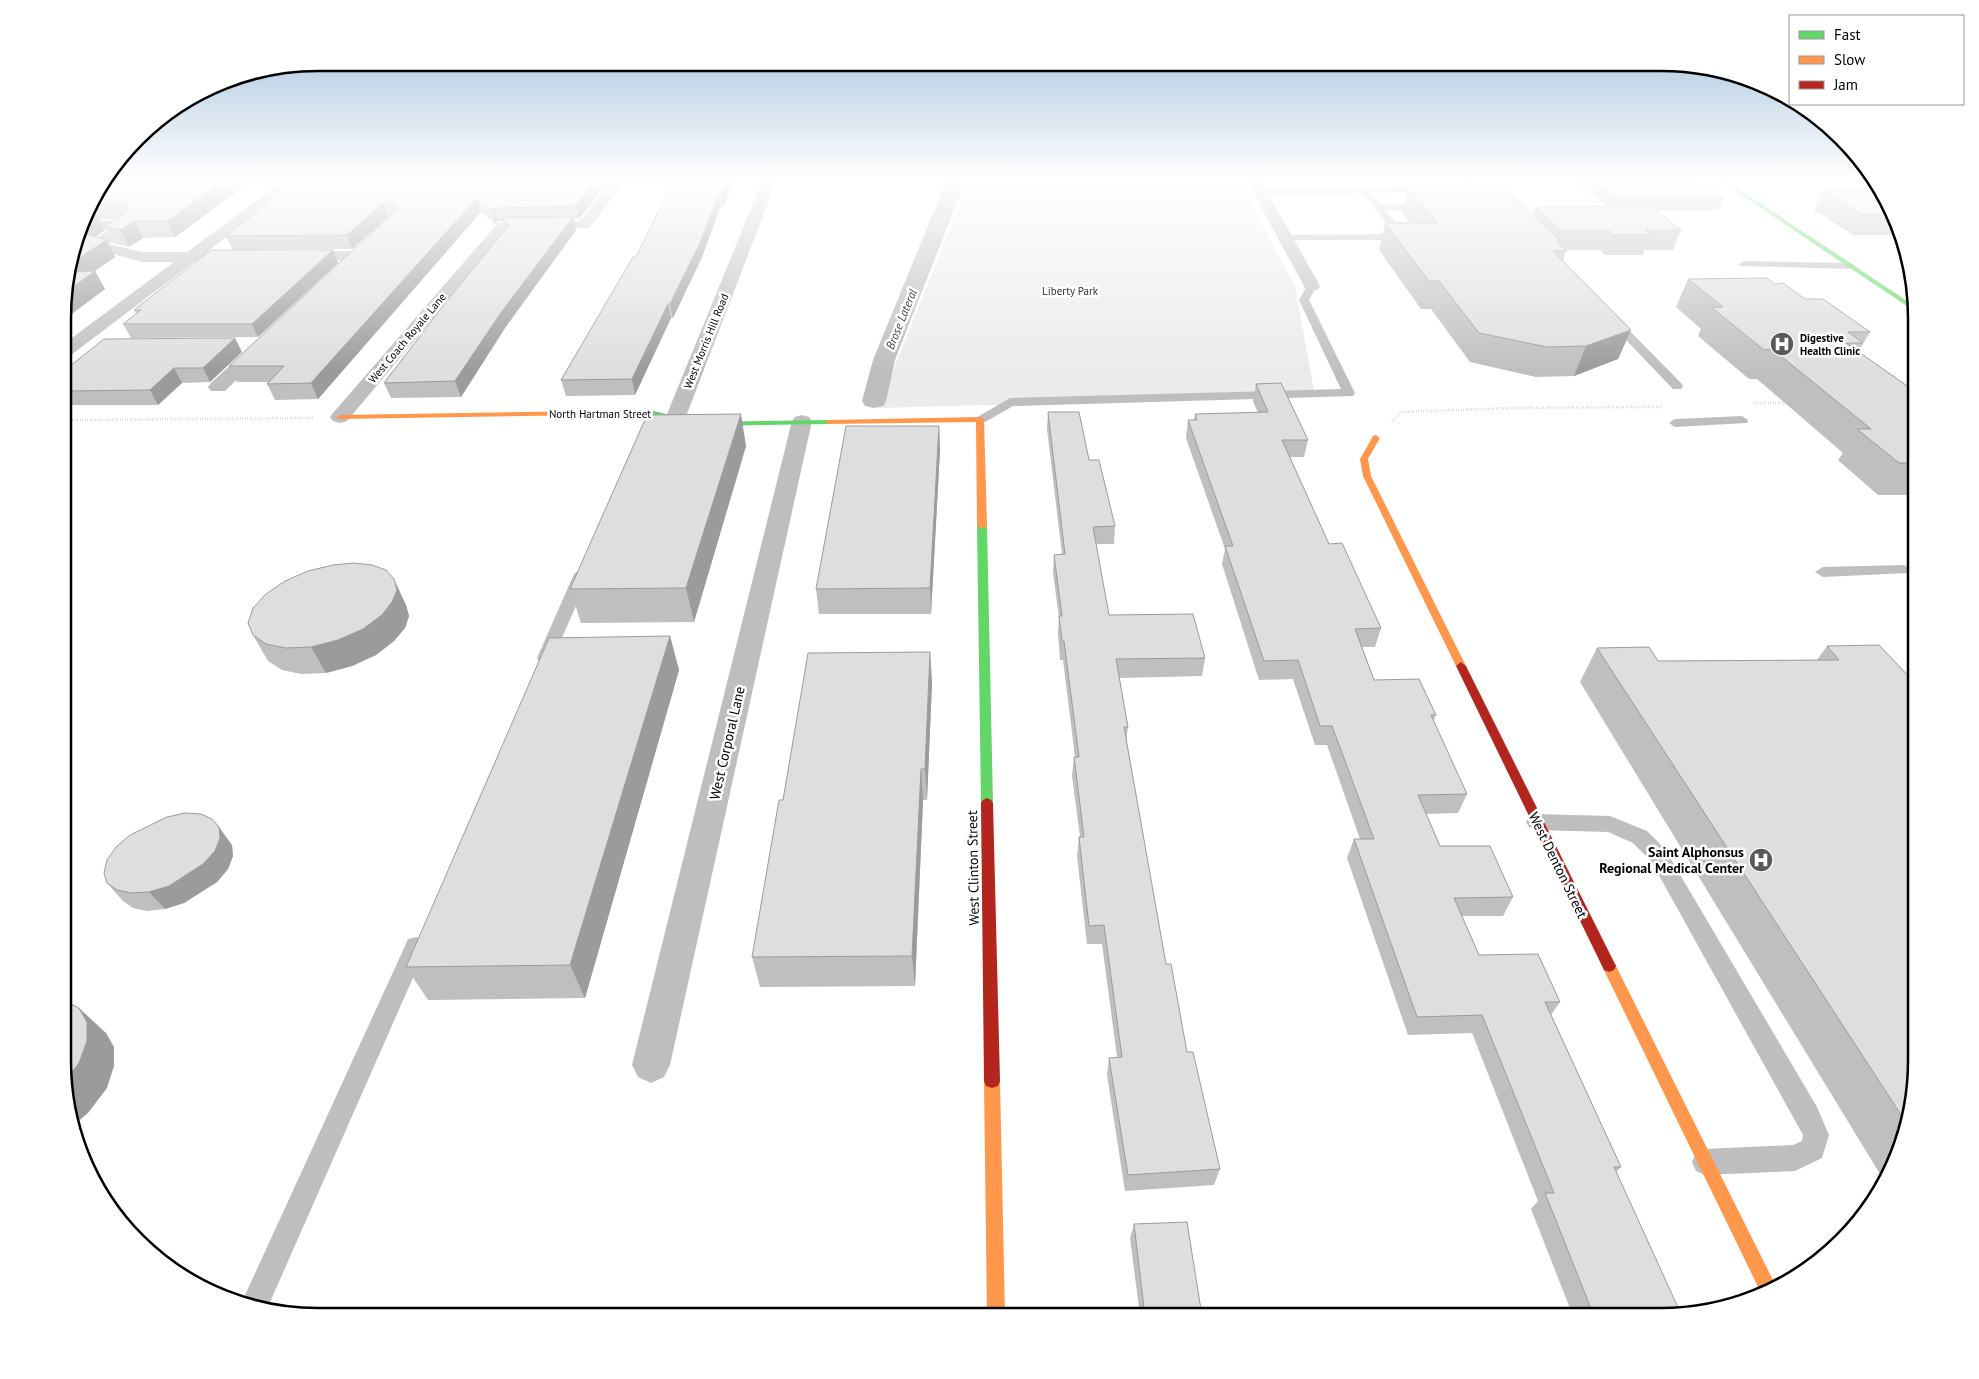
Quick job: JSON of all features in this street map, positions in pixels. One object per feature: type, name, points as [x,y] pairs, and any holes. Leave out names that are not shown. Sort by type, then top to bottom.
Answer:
[{"type":"street","points":[[99,243],[96,245],[142,257],[259,257]]},
{"type":"street","points":[[71,341],[97,337],[208,243]]},
{"type":"street","name":"West Coach Royale Lane","points":[[340,417],[488,243]]},
{"type":"street","name":"West Morris Hill Road","points":[[675,419],[745,243]]},
{"type":"street","points":[[1289,243],[1312,286]]},
{"type":"street","points":[[1816,243],[1907,304]]},
{"type":"street","points":[[288,256],[363,250],[343,269]]},
{"type":"street","points":[[218,387],[267,341],[234,344]]},
{"type":"street","name":"North Hartman Street","points":[[340,417],[650,412],[698,424],[980,419]]},
{"type":"street","name":"West Clinton Street","points":[[980,419],[996,1308]]},
{"type":"street","name":"West Corporal Lane","points":[[652,1065],[802,421]]},
{"type":"street","name":"West Denton Street","points":[[1376,438],[1364,459],[1366,476],[1766,1284]]},
{"type":"lane","points":[[1744,264],[1850,266]]},
{"type":"lane","points":[[980,419],[1010,402],[1349,393],[1304,300],[1312,286]]},
{"type":"lane","points":[[1603,310],[1677,386]]},
{"type":"lane","points":[[651,433],[675,419]]},
{"type":"lane","points":[[1675,423],[1742,420]]},
{"type":"lane","points":[[536,677],[592,552]]},
{"type":"lane","points":[[1823,572],[1904,570]]},
{"type":"lane","points":[[1536,822],[1610,824],[1640,837],[1658,855],[1808,1116],[1816,1135],[1813,1149],[1795,1158],[1705,1162]]},
{"type":"lane","points":[[257,1300],[422,931]]},
{"type":"path","points":[[1749,403],[1790,403]]},
{"type":"path","points":[[1376,438],[1402,412],[1510,408],[1669,407]]},
{"type":"path","points":[[71,420],[340,417]]},
{"type":"green space","name":"Liberty Park","points":[[944,243],[1272,243],[1295,286],[1315,396],[878,408]]},
{"type":"building","points":[[83,243],[101,243],[79,258]]},
{"type":"building","points":[[360,243],[436,243],[311,383],[267,384],[284,366],[229,366]]},
{"type":"building","points":[[494,243],[553,243],[500,314],[455,381],[384,383]]},
{"type":"building","points":[[643,243],[700,243],[632,379],[561,380],[633,257],[636,257]]},
{"type":"building","points":[[1400,243],[1559,243],[1567,251],[1553,251],[1631,330],[1586,346],[1547,347],[1479,333],[1439,281],[1429,281]]},
{"type":"building","points":[[211,250],[333,250],[252,324],[123,324],[141,310],[134,310]]},
{"type":"building","points":[[95,271],[73,287],[76,272]]},
{"type":"building","points":[[1767,278],[1775,284],[1783,283],[1805,299],[1823,299],[1870,332],[1848,332],[1863,343],[1846,343],[1908,386],[1908,463],[1899,463],[1857,429],[1871,429],[1772,349],[1764,350],[1711,307],[1723,307],[1688,279]]},
{"type":"building","points":[[235,338],[203,368],[174,368],[150,390],[71,391],[71,365],[104,339]]},
{"type":"building","points":[[1281,383],[1308,440],[1282,440],[1329,544],[1342,543],[1381,628],[1355,629],[1374,680],[1419,679],[1436,715],[1431,715],[1467,794],[1418,795],[1440,846],[1490,846],[1513,897],[1454,898],[1479,955],[1538,954],[1560,1002],[1545,1002],[1621,1167],[1614,1167],[1678,1307],[1591,1308],[1545,1193],[1554,1193],[1482,1015],[1417,1017],[1354,839],[1374,839],[1332,726],[1320,726],[1298,660],[1264,661],[1225,546],[1233,546],[1188,420],[1197,420],[1195,414],[1268,412],[1256,384]]},
{"type":"building","points":[[1048,412],[1079,412],[1089,460],[1099,460],[1115,526],[1093,527],[1109,615],[1193,614],[1205,658],[1116,659],[1128,727],[1124,727],[1166,964],[1171,964],[1187,1052],[1193,1052],[1220,1169],[1128,1175],[1109,1058],[1122,1057],[1104,925],[1089,926],[1079,837],[1084,837],[1074,757],[1079,757],[1064,641],[1062,641],[1059,616],[1062,616],[1054,555],[1065,554]]},
{"type":"building","points":[[741,414],[686,588],[570,589],[647,415]]},
{"type":"building","points":[[846,426],[939,426],[930,588],[816,589]]},
{"type":"building","points":[[354,563],[372,565],[386,570],[394,579],[397,590],[392,602],[382,615],[363,629],[338,640],[311,647],[286,648],[266,644],[253,635],[248,623],[253,608],[266,594],[285,581],[308,571],[333,565]]},
{"type":"building","points":[[670,636],[570,965],[406,967],[549,638]]},
{"type":"building","points":[[1879,645],[1908,676],[1908,1060],[1906,1093],[1901,1115],[1597,648],[1649,647],[1658,661],[1839,660],[1827,646]]},
{"type":"building","points":[[930,652],[925,769],[921,769],[912,956],[752,957],[779,800],[783,800],[808,653]]},
{"type":"building","points":[[185,813],[201,814],[212,819],[219,827],[220,838],[215,851],[203,864],[169,886],[149,892],[131,893],[117,890],[107,883],[104,873],[107,860],[116,847],[130,835],[167,817]]},
{"type":"building","points":[[71,1004],[79,1008],[87,1022],[87,1041],[79,1063],[72,1073]]},
{"type":"building","points":[[1187,1222],[1201,1308],[1144,1308],[1134,1224]]},
{"type":"waterway","name":"Brose Lateral","points":[[874,401],[884,360],[931,243]]},
{"type":"traffic: fast","points":[[1816,243],[1907,304]]},
{"type":"traffic: fast","points":[[592,413],[650,412],[698,424],[829,422]]},
{"type":"traffic: fast","points":[[982,526],[987,803]]},
{"type":"traffic: slow","points":[[340,417],[592,413]]},
{"type":"traffic: slow","points":[[829,422],[980,419],[982,526]]},
{"type":"traffic: slow","points":[[1376,438],[1364,459],[1367,476],[1461,666]]},
{"type":"traffic: slow","points":[[1609,966],[1766,1284]]},
{"type":"traffic: slow","points":[[992,1081],[996,1308]]},
{"type":"traffic: jam","points":[[1461,666],[1609,966]]},
{"type":"traffic: jam","points":[[987,803],[992,1081]]},
{"type":"place","name":"Digestive Health Clinic","points":[[1782,344]]},
{"type":"place","name":"Saint Alphonsus Regional Medical Center","points":[[1761,860]]}]
